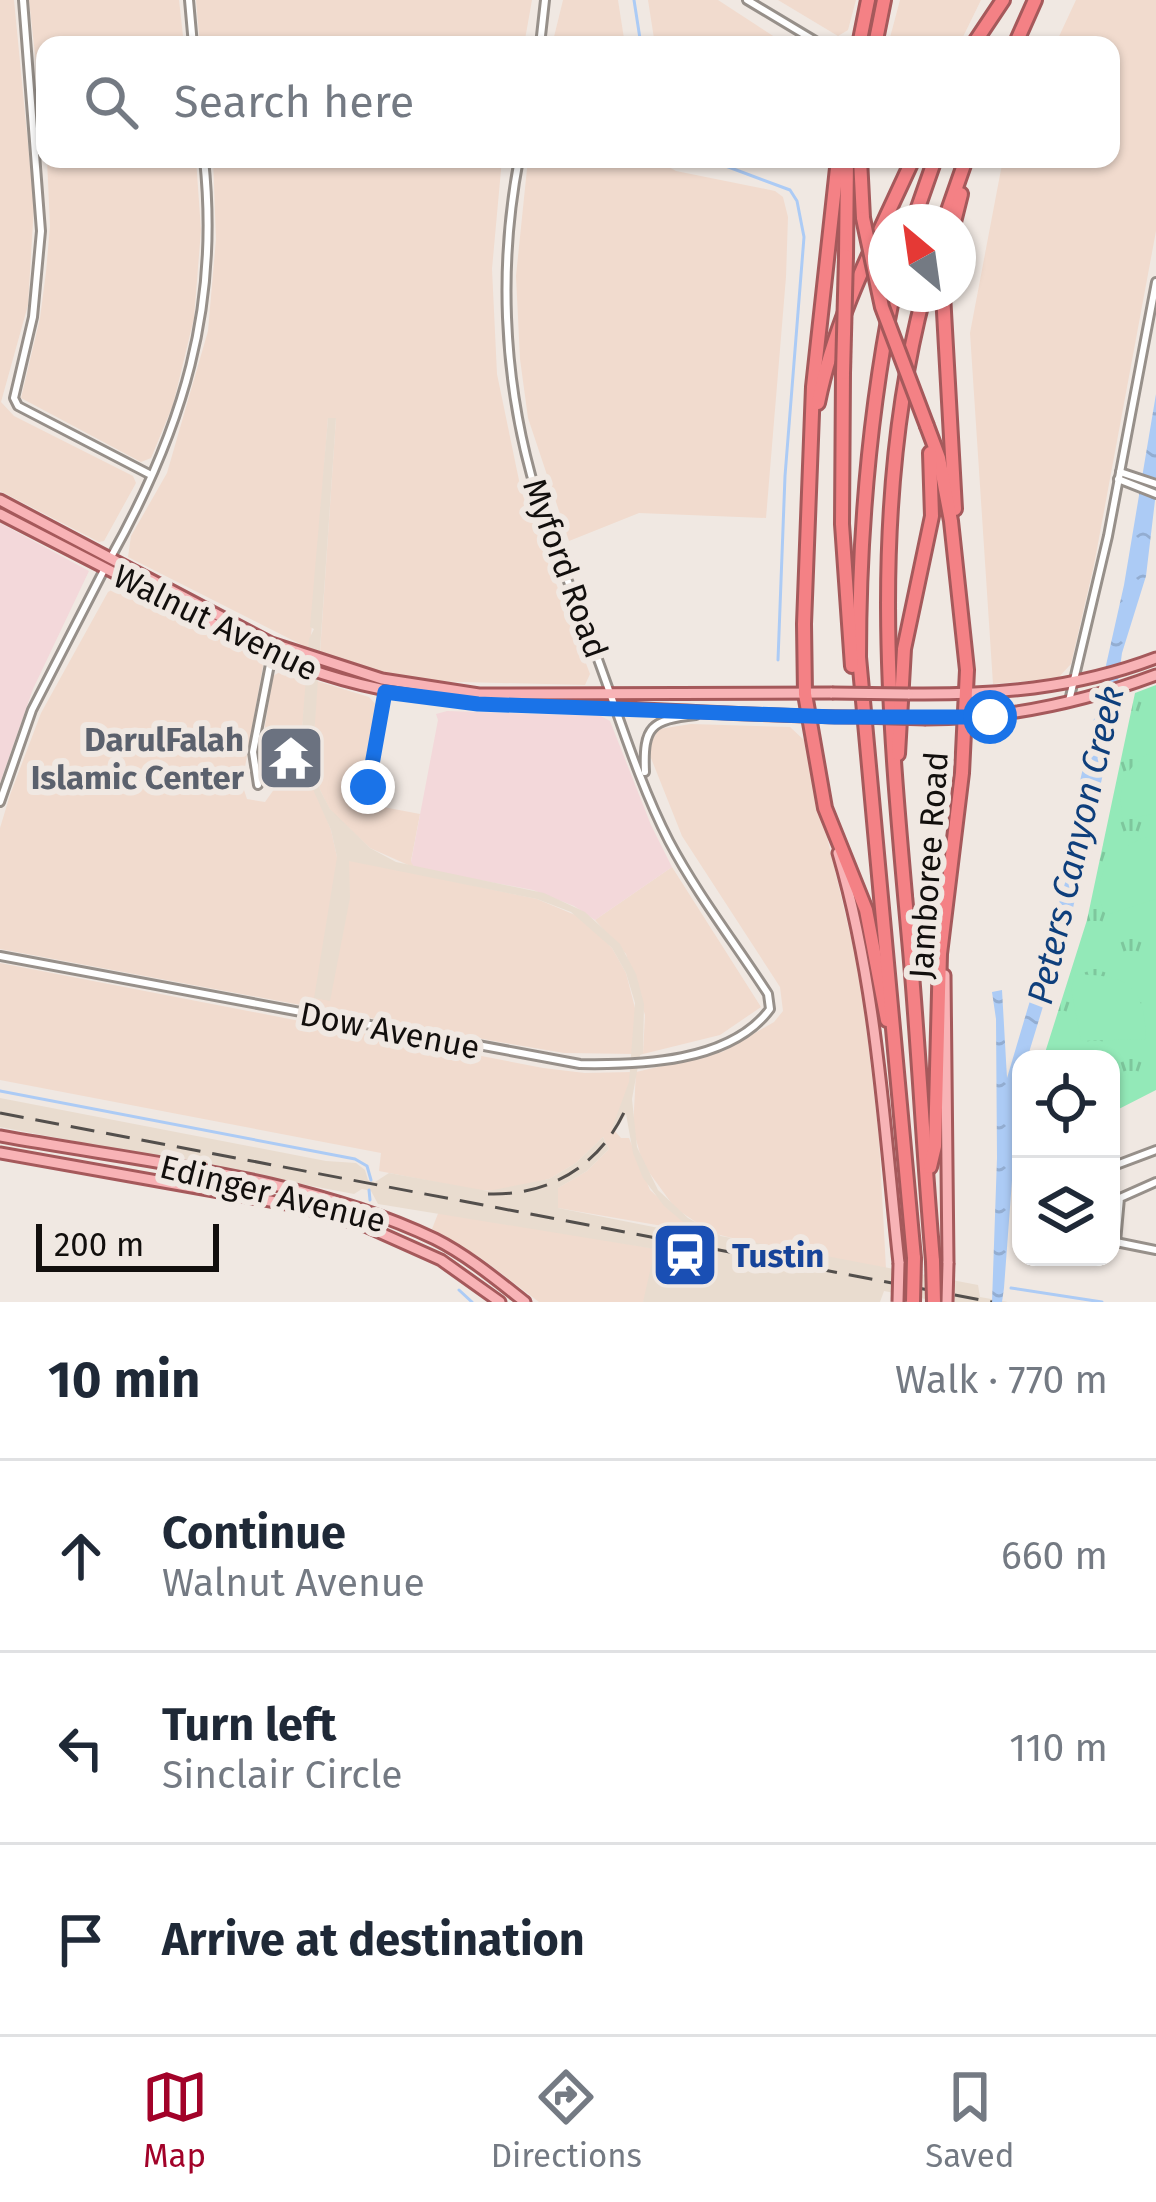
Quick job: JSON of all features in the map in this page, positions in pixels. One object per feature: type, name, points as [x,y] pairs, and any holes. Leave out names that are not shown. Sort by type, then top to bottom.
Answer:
[{"type":"highway","points":[[861,36],[868,0]]},
{"type":"highway","points":[[982,36],[1003,0]]},
{"type":"highway","points":[[1019,36],[1035,0]]},
{"type":"highway","points":[[877,36],[885,4]]},
{"type":"highway","name":"Jamboree Road","points":[[825,808],[805,694],[811,442],[837,168]]},
{"type":"highway","points":[[847,168],[844,577],[855,688],[871,779]]},
{"type":"highway","name":"Jamboree Road","points":[[860,168],[863,218],[882,307],[939,458],[959,582],[966,720],[947,899]]},
{"type":"highway","points":[[811,442],[830,353],[909,168]]},
{"type":"highway","points":[[919,204],[932,168]]},
{"type":"highway","points":[[951,204],[965,168]]},
{"type":"highway","points":[[958,204],[967,168]]},
{"type":"highway","points":[[871,779],[859,657],[859,560],[867,448],[890,312]]},
{"type":"highway","points":[[894,772],[887,686],[886,549],[895,448],[921,312]]},
{"type":"highway","points":[[944,312],[959,582]]},
{"type":"highway","points":[[894,772],[907,635],[932,516],[927,426]]},
{"type":"highway","name":"Jamboree Road","points":[[894,772],[934,1302]]},
{"type":"highway","name":"Jamboree Road","points":[[871,779],[914,1258],[913,1302]]},
{"type":"highway","points":[[825,808],[866,910],[896,1048]]},
{"type":"highway","points":[[926,1180],[935,1146],[938,1000],[947,899]]},
{"type":"main road","name":"Walnut Avenue","points":[[0,500],[272,643],[346,670],[479,694],[724,712],[966,720],[1069,702],[1156,674]]},
{"type":"main road","name":"Walnut Avenue","points":[[0,514],[317,674],[385,692],[478,704],[832,693],[1006,694],[1097,678],[1156,658]]},
{"type":"main road","name":"Jamboree Road","points":[[825,808],[865,961],[899,1263],[898,1302]]},
{"type":"main road","name":"Jamboree Road","points":[[947,899],[947,1302]]},
{"type":"main road","name":"Edinger Avenue","points":[[0,1136],[243,1180],[345,1204],[438,1241],[525,1302]]},
{"type":"main road","name":"Edinger Avenue","points":[[0,1154],[298,1206],[365,1226],[441,1260],[500,1302]]},
{"type":"street","points":[[23,0],[41,234],[33,317],[14,398],[23,408],[152,475]]},
{"type":"street","points":[[189,0],[192,36]]},
{"type":"street","points":[[541,36],[545,0]]},
{"type":"street","points":[[747,0],[807,36]]},
{"type":"street","points":[[0,802],[32,710],[152,475],[180,410],[203,314],[209,245],[205,168]]},
{"type":"street","name":"Myford Road","points":[[518,168],[506,315],[516,414],[548,531],[670,843],[768,994],[770,1010]]},
{"type":"street","points":[[1069,702],[1156,282]]},
{"type":"street","points":[[1119,476],[1156,484]]},
{"type":"street","points":[[1135,479],[1156,494]]},
{"type":"street","points":[[258,785],[253,752],[272,655]]},
{"type":"street","points":[[368,787],[385,692]]},
{"type":"street","points":[[646,782],[644,749],[650,728],[681,716],[724,712]]},
{"type":"street","name":"Dow Avenue","points":[[0,956],[580,1064],[647,1062],[706,1049],[747,1030],[770,1010]]},
{"type":"street","points":[[1120,1164],[1156,1150]]},
{"type":"street","points":[[1120,1198],[1156,1183]]},
{"type":"street","points":[[1120,1242],[1156,1250]]},
{"type":"shaded area","points":[[0,0],[14,0],[34,206],[28,305],[1,402],[14,416],[133,476],[136,483],[104,541],[99,542],[0,491]]},
{"type":"shaded area","points":[[29,0],[179,0],[183,36],[36,36],[36,63]]},
{"type":"shaded area","points":[[196,0],[532,0],[526,36],[199,36]]},
{"type":"shaded area","points":[[563,0],[618,0],[624,36],[554,36]]},
{"type":"shaded area","points":[[648,0],[718,0],[773,36],[654,36]]},
{"type":"shaded area","points":[[778,0],[856,0],[848,30],[838,36]]},
{"type":"shaded area","points":[[900,0],[981,0],[963,36],[890,36]]},
{"type":"shaded area","points":[[1076,0],[1156,0],[1156,231],[1094,565],[1071,664],[1058,678],[993,684],[970,333],[1001,168],[1120,168],[1120,36],[1059,36]]},
{"type":"shaded area","points":[[47,168],[197,168],[201,230],[194,318],[173,405],[151,458],[141,462],[21,398],[40,318],[50,226]]},
{"type":"shaded area","points":[[213,168],[501,168],[492,269],[497,374],[521,490],[590,674],[585,685],[425,681],[320,653],[336,418],[328,418],[310,649],[128,557],[131,536],[167,473],[208,331],[216,239]]},
{"type":"shaded area","points":[[527,168],[671,168],[775,191],[783,197],[788,217],[786,277],[766,518],[639,513],[569,541],[528,418],[516,276]]},
{"type":"shaded area","points":[[328,418],[336,418],[313,752],[320,790],[330,809],[370,848],[396,862],[544,893],[585,912],[620,944],[636,974],[644,1004],[643,1054],[632,1099],[637,1147],[658,1190],[688,1218],[721,1236],[978,1285],[980,1297],[1008,1302],[941,1302],[884,1291],[880,1302],[643,1302],[655,1249],[378,1204],[371,1191],[362,1189],[354,1194],[0,1127],[0,1098],[356,1163],[375,1182],[389,1173],[488,1191],[549,1179],[576,1163],[603,1137],[609,1149],[587,1171],[558,1188],[558,1208],[684,1233],[689,1227],[664,1206],[643,1178],[626,1114],[615,1132],[612,1128],[629,1082],[635,1003],[612,948],[571,912],[537,899],[349,861],[350,898],[330,1001],[314,998],[337,857],[331,830],[308,778],[301,741],[309,639],[314,629],[310,627]]},
{"type":"shaded area","points":[[0,523],[89,571],[33,689],[0,783]]},
{"type":"shaded area","points":[[119,586],[261,660],[242,784],[247,799],[265,802],[275,788],[262,764],[261,750],[273,676],[285,669],[307,678],[301,740],[304,761],[337,857],[537,899],[580,917],[612,948],[626,973],[636,1012],[634,1054],[564,1053],[0,949],[0,828],[10,795],[41,713],[108,592]]},
{"type":"shaded area","points":[[317,681],[369,697],[377,706],[367,762],[352,782],[353,791],[362,801],[376,799],[378,806],[420,814],[411,861],[415,868],[370,848],[330,810],[320,790],[313,751]]},
{"type":"shaded area","points":[[436,714],[601,716],[610,721],[672,867],[595,920],[533,890],[415,868],[411,862]]},
{"type":"shaded area","points":[[691,724],[790,727],[804,740],[861,980],[879,1138],[886,1269],[712,1233],[675,1208],[643,1164],[633,1129],[636,1072],[722,1052],[774,1022],[783,1011],[780,987],[682,836],[649,753],[659,729]]},
{"type":"shaded area","points":[[672,867],[761,1007],[720,1035],[643,1054],[645,1015],[626,954],[595,920]]},
{"type":"shaded area","points":[[0,963],[543,1068],[631,1072],[612,1128],[621,1138],[629,1138],[650,1190],[689,1226],[686,1230],[558,1208],[558,1188],[587,1171],[609,1149],[603,1137],[576,1163],[549,1179],[500,1191],[477,1190],[379,1171],[381,1153],[0,1080]]},
{"type":"shaded area","points":[[439,1211],[656,1249],[647,1293],[643,1302],[539,1302],[481,1258],[432,1229]]},
{"type":"green space","points":[[1156,685],[1156,1090],[1120,1108],[1120,1050],[1046,1050],[1087,920],[1135,693]]},
{"type":"green space","points":[[1156,750],[1156,813],[1123,820],[1125,778],[1137,762]]},
{"type":"green space","points":[[1146,837],[1156,873],[1156,899],[1106,915],[1099,890],[1106,867],[1123,849]]},
{"type":"green space","points":[[1076,974],[1109,977],[1130,987],[1142,1006],[1146,1039],[1081,1041],[1071,988]]},
{"type":"water","name":"Peters Canyon Creek","points":[[1156,394],[1156,492],[1146,576],[1122,653],[1109,747],[1073,908],[1030,1050],[1015,1050],[1073,856],[1076,799],[1124,585]]},
{"type":"water","points":[[1002,990],[1007,1078],[1012,1061],[1012,1180],[1004,1288],[1002,1302],[992,1302],[997,1158],[992,992]]},
{"type":"waterway","points":[[634,0],[640,36]]},
{"type":"waterway","points":[[731,168],[790,190],[804,237],[785,476],[778,660]]},
{"type":"waterway","points":[[0,1091],[355,1159],[367,1166],[371,1180]]},
{"type":"waterway","points":[[369,1190],[370,1200]]},
{"type":"waterway","points":[[1011,1288],[1102,1302]]},
{"type":"waterway","points":[[459,1290],[472,1302]]},
{"type":"railway","points":[[488,1194],[532,1189],[571,1173],[603,1146],[626,1108]]},
{"type":"railway","points":[[0,1113],[992,1302]]},
{"type":"place","name":"DarulFalah Islamic Center","points":[[291,758]]},
{"type":"place","name":"Tustin","points":[[685,1255]]},
{"type":"route","points":[[368,787],[385,692],[478,704],[835,717],[990,717]]}]
